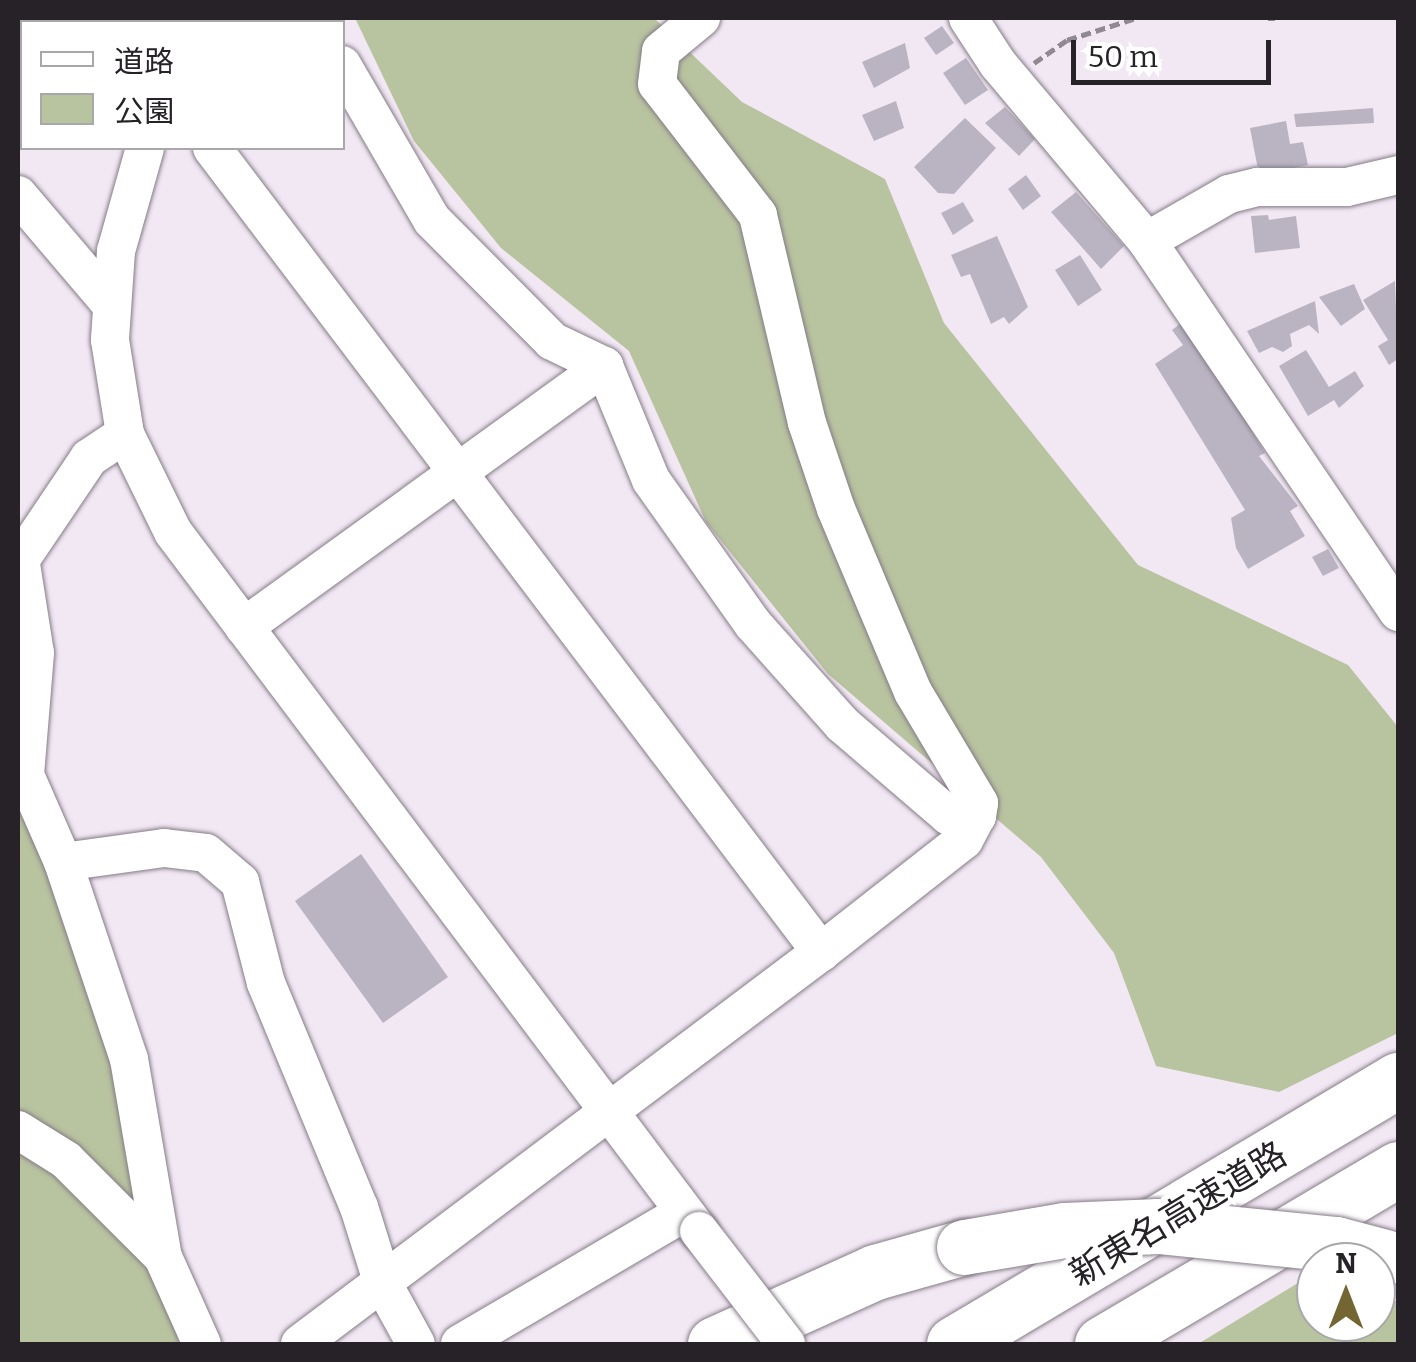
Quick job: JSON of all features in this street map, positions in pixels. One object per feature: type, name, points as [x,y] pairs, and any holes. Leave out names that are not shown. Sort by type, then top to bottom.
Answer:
[{"type":"highway","name":"新東名高速道路","points":[[954,1344],[1398,1080]]},
{"type":"highway","name":"新東名高速道路","points":[[1102,1344],[1398,1169]]},
{"type":"highway","points":[[715,1344],[875,1272],[964,1247],[1064,1230],[1158,1226],[1316,1242]]},
{"type":"street","points":[[300,1344],[612,1114],[821,952],[964,840],[977,816],[979,803],[914,692],[836,509],[808,423],[758,215],[657,84],[661,51],[700,18]]},
{"type":"street","points":[[968,18],[1010,78],[1147,241],[1398,612]]},
{"type":"street","points":[[345,71],[432,220],[552,342],[604,366],[652,480],[753,624],[842,724],[949,816],[977,816]]},
{"type":"street","points":[[144,150],[108,302],[125,434],[172,532],[786,1344]]},
{"type":"street","points":[[214,150],[821,952]]},
{"type":"street","points":[[1147,241],[1229,194],[1258,187],[1347,188],[1398,176]]},
{"type":"street","points":[[18,195],[108,302]]},
{"type":"street","points":[[244,628],[454,470],[604,366]]},
{"type":"street","points":[[125,434],[89,458],[19,552],[35,653],[24,775],[62,862],[130,1060],[163,1257],[202,1344]]},
{"type":"street","points":[[62,862],[164,848],[206,854],[240,882],[266,983],[359,1207],[383,1284],[416,1344]]},
{"type":"street","points":[[18,1130],[66,1160],[163,1257]]},
{"type":"street","points":[[460,1344],[691,1222]]},
{"type":"path","points":[[1010,78],[1067,40],[1136,18]]},
{"type":"green space","points":[[355,18],[654,18],[742,102],[885,179],[944,323],[1138,565],[1348,665],[1398,727],[1398,1033],[1279,1092],[1156,1066],[1114,953],[1041,857],[828,674],[706,522],[629,351],[501,248],[414,141]]},
{"type":"green space","points":[[18,713],[83,923],[179,1344],[18,1344]]},
{"type":"green space","points":[[1296,1284],[1296,1342],[1396,1342],[1398,1302],[1398,1344],[1198,1344]]},
{"type":"building","points":[[942,26],[954,43],[936,55],[924,38]]},
{"type":"building","points":[[905,43],[910,68],[874,88],[862,62]]},
{"type":"building","points":[[966,58],[988,90],[965,105],[943,73]]},
{"type":"building","points":[[896,101],[904,128],[874,141],[862,115]]},
{"type":"building","points":[[1005,107],[1035,139],[1019,156],[985,123]]},
{"type":"building","points":[[1373,108],[1374,123],[1296,127],[1294,114]]},
{"type":"building","points":[[965,118],[996,148],[954,194],[938,193],[914,167]]},
{"type":"building","points":[[1286,121],[1290,144],[1303,142],[1308,165],[1259,175],[1250,128]]},
{"type":"building","points":[[1026,175],[1041,196],[1023,210],[1008,189]]},
{"type":"building","points":[[1076,192],[1124,246],[1101,269],[1051,212]]},
{"type":"building","points":[[963,202],[974,221],[953,235],[941,213]]},
{"type":"building","points":[[1268,215],[1269,220],[1296,216],[1300,248],[1255,253],[1251,216]]},
{"type":"building","points":[[997,236],[1028,307],[1009,324],[1004,317],[991,324],[970,274],[961,277],[951,255]]},
{"type":"building","points":[[1080,255],[1102,290],[1078,306],[1055,270]]},
{"type":"building","points":[[1395,281],[1398,359],[1389,365],[1378,346],[1388,340],[1363,300]]},
{"type":"building","points":[[1354,284],[1365,309],[1341,326],[1319,297]]},
{"type":"building","points":[[1315,301],[1319,334],[1309,325],[1290,334],[1292,346],[1283,352],[1272,347],[1259,353],[1247,331]]},
{"type":"building","points":[[1181,323],[1265,453],[1259,456],[1298,506],[1290,511],[1305,536],[1248,569],[1236,548],[1231,518],[1245,510],[1155,364],[1183,345],[1172,330]]},
{"type":"building","points":[[1306,350],[1329,387],[1355,371],[1364,386],[1339,408],[1334,400],[1308,416],[1279,366]]},
{"type":"building","points":[[1328,549],[1339,568],[1323,576],[1312,557]]},
{"type":"building","points":[[361,854],[448,977],[383,1023],[295,901]]}]
